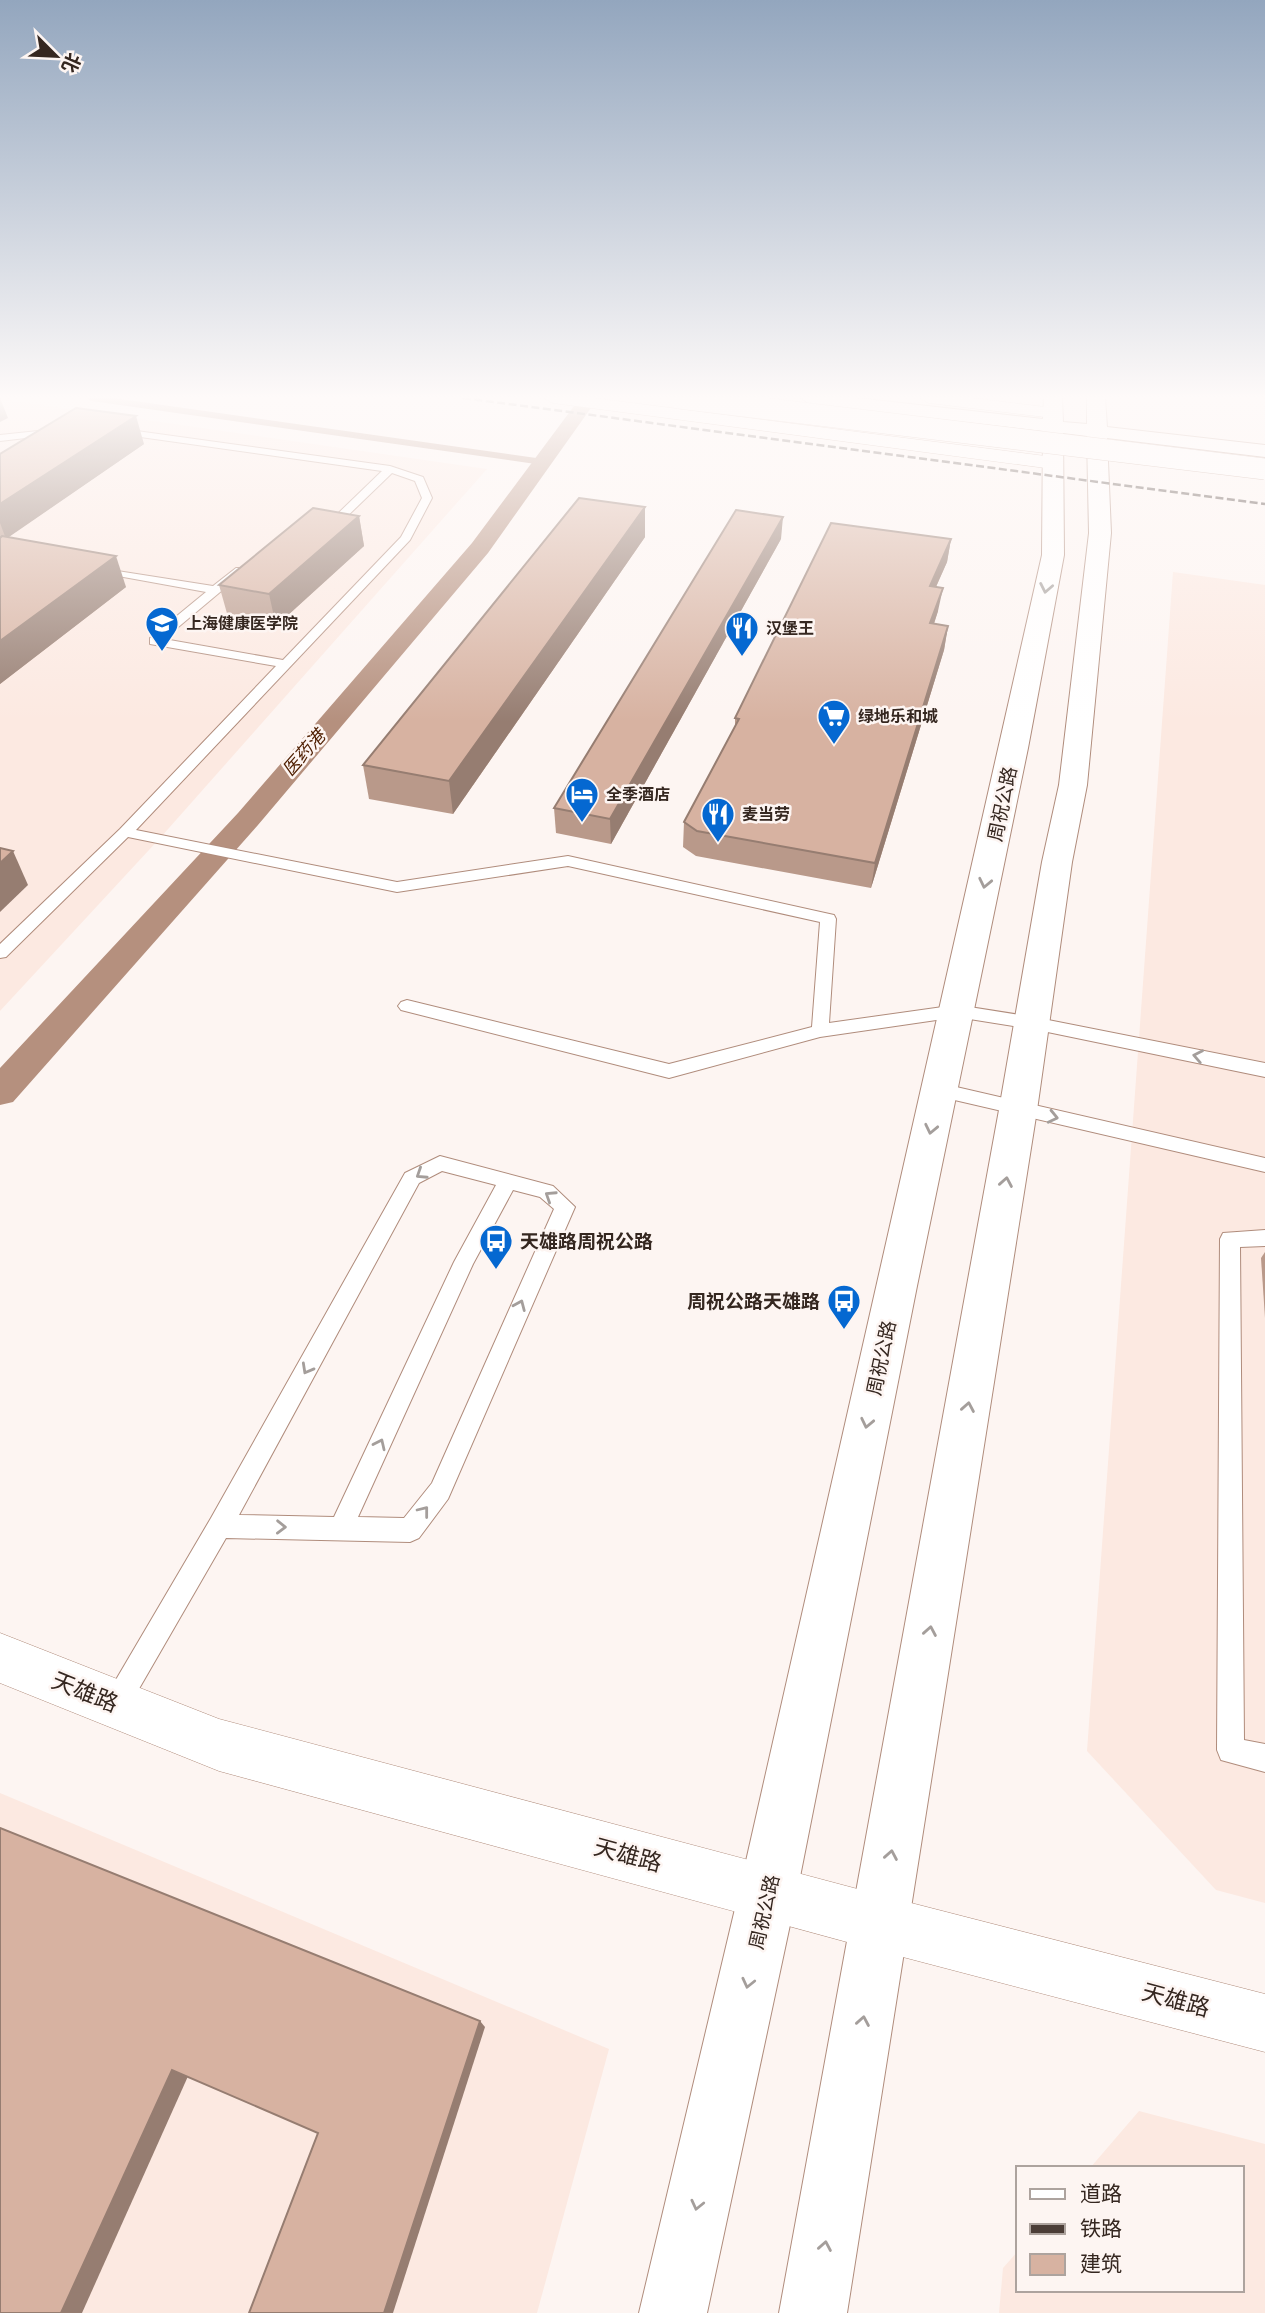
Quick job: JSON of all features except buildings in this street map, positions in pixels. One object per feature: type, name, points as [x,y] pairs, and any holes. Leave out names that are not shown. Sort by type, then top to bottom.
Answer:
[{"type":"main road","name":"周祝公路","points":[[673,2313],[768,1892],[1014,748],[1052,555],[1052,506]]},
{"type":"main road","points":[[813,2313],[1033,1023],[1057,862],[1073,785],[1100,533],[1099,506]]},
{"type":"street","name":"天雄路","points":[[0,1658],[219,1745],[880,1923],[1265,2023]]},
{"type":"lane","points":[[306,534],[331,526],[352,506]]},
{"type":"lane","points":[[0,953],[125,832],[406,538],[423,506]]},
{"type":"lane","points":[[248,564],[154,641],[285,664]]},
{"type":"lane","points":[[81,567],[216,590]]},
{"type":"lane","points":[[125,832],[397,887],[568,862],[828,919],[820,1031]]},
{"type":"lane","points":[[407,1006],[669,1071],[820,1031],[957,1011],[1033,1023],[1265,1070]]},
{"type":"lane","points":[[939,1090],[1265,1165]]},
{"type":"lane","points":[[116,1704],[220,1526],[412,1178],[440,1163],[546,1191],[565,1206],[440,1491],[410,1530],[220,1526]]},
{"type":"lane","points":[[341,1528],[464,1262],[508,1181]]},
{"type":"lane","points":[[1265,1238],[1230,1239],[1231,1750],[1265,1758]]},
{"type":"shaded area","name":"上海健康医学院","points":[[0,506],[454,506],[161,837],[0,1011]]},
{"type":"shaded area","points":[[1173,572],[1265,585],[1265,1903],[1216,1890],[1087,1751]]},
{"type":"shaded area","points":[[0,1793],[609,2049],[537,2313],[0,2313]]},
{"type":"shaded area","points":[[1139,2111],[1265,2144],[1265,2313],[999,2313],[1003,2268],[1016,2253],[1016,2292],[1244,2292],[1244,2166],[1092,2166]]},
{"type":"waterway","name":"医药港","points":[[0,1092],[248,819],[480,548],[511,506]]},
{"type":"place","name":"上海健康医学院","points":[[162,653]]},
{"type":"place","name":"汉堡王","points":[[742,658]]},
{"type":"place","name":"绿地乐和城","points":[[834,746]]},
{"type":"place","name":"全季酒店","points":[[582,824]]},
{"type":"place","name":"麦当劳","points":[[718,844]]},
{"type":"place","name":"天雄路周祝公路","points":[[496,1271]]},
{"type":"place","name":"周祝公路天雄路","points":[[844,1331]]}]
